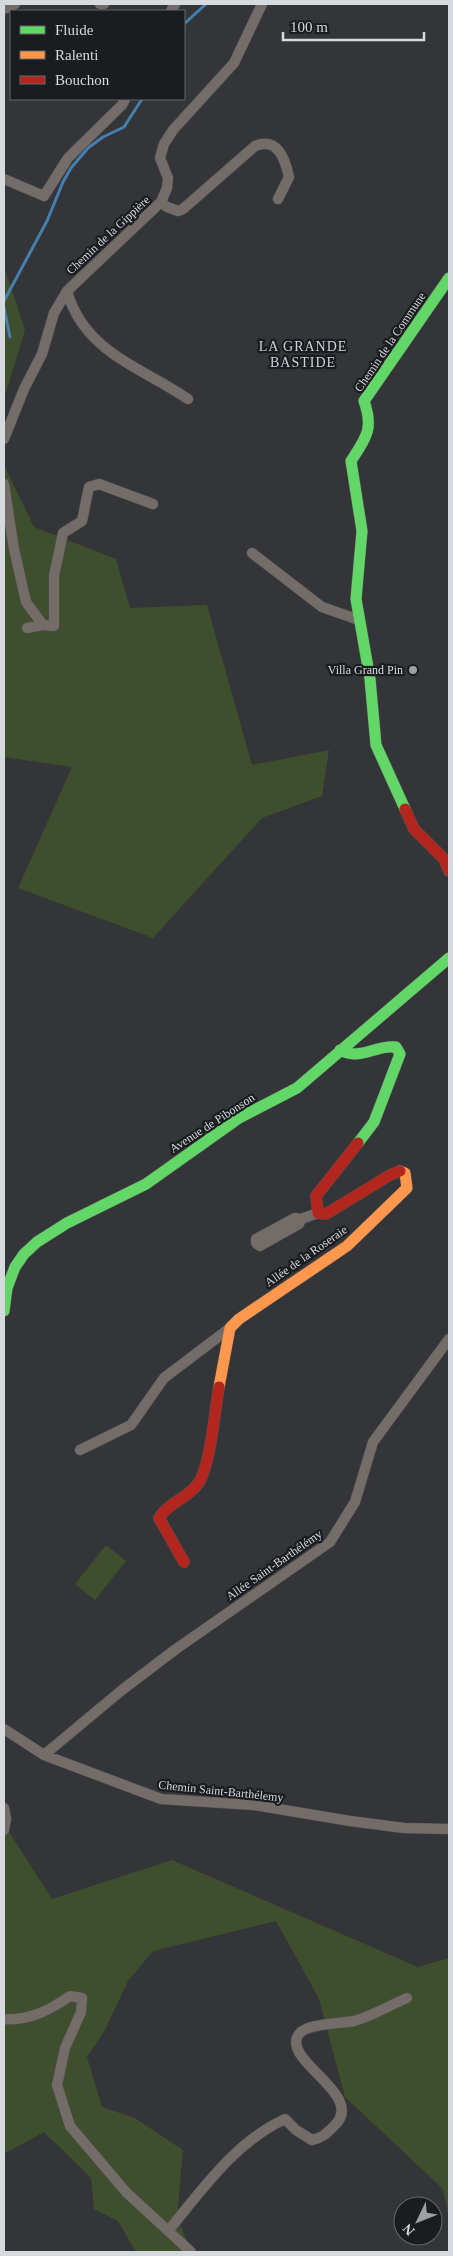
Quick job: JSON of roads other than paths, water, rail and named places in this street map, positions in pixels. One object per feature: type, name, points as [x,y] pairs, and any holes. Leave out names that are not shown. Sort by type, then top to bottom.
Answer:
[{"type":"street","points":[[4,9],[16,4]]},
{"type":"street","name":"Chemin de la Gippière","points":[[188,399],[162,382],[147,376],[122,361],[96,342],[71,307],[67,291],[161,202],[167,188],[168,178],[160,158],[164,144],[173,130],[234,63],[262,4]]},
{"type":"street","points":[[4,179],[44,196],[68,158],[124,100]]},
{"type":"street","points":[[161,202],[178,211],[183,209],[256,146],[264,143],[272,145],[279,152],[285,161],[290,176],[278,199]]},
{"type":"street","name":"Chemin de la Commune","points":[[449,278],[364,400],[371,418],[368,435],[351,461],[362,531],[356,599],[370,679],[376,746],[414,828],[444,859],[449,870]]},
{"type":"street","points":[[4,439],[24,389],[42,354],[54,313],[67,291]]},
{"type":"street","points":[[4,484],[14,550],[26,602],[43,625]]},
{"type":"street","points":[[27,628],[43,625],[54,626],[54,576],[63,533],[82,521],[89,487],[99,484],[153,504]]},
{"type":"street","points":[[252,553],[322,608],[359,620]]},
{"type":"street","name":"Avenue de Pibonson","points":[[4,1311],[5,1294],[10,1278],[22,1256],[32,1247],[56,1229],[146,1184],[253,1110],[277,1100],[297,1088],[449,958]]},
{"type":"street","points":[[301,1219],[318,1213],[316,1196],[374,1122],[400,1054],[396,1047],[389,1045],[355,1056],[348,1056],[340,1050]]},
{"type":"street","name":"Allée de la Roseraie","points":[[230,1328],[239,1319],[347,1246],[407,1188],[405,1173],[400,1171],[390,1175],[326,1214],[318,1213]]},
{"type":"street","points":[[80,1450],[131,1425],[164,1378],[230,1328]]},
{"type":"street","points":[[184,1562],[159,1518],[161,1512],[198,1487],[203,1476],[230,1328]]},
{"type":"street","name":"Allée Saint-Barthélémy","points":[[44,1755],[122,1690],[176,1649],[330,1542],[355,1502],[373,1442],[449,1338]]},
{"type":"street","name":"Chemin Saint-Barthélemy","points":[[4,1729],[44,1755],[162,1799],[254,1805],[404,1828],[449,1829]]},
{"type":"street","points":[[4,1808],[6,1820],[4,1830]]},
{"type":"street","points":[[4,2019],[25,2018],[52,2009],[70,1996],[82,1998],[81,2012],[65,2048],[57,2085],[70,2126],[126,2192],[191,2252]]},
{"type":"street","points":[[168,2231],[236,2153],[265,2128],[285,2119],[296,2130],[312,2140],[322,2138],[337,2123],[342,2109],[338,2095],[298,2050],[296,2039],[300,2032],[315,2026],[355,2021],[407,1998]]},
{"type":"waterway","points":[[185,23],[206,4]]},
{"type":"waterway","points":[[4,301],[47,221],[63,182],[71,168],[88,148],[103,137],[124,127],[141,100]]},
{"type":"waterway","points":[[4,308],[10,337]]},
{"type":"place","name":"Villa Grand Pin","points":[[413,670]]},
{"type":"district","name":"LA GRANDE BASTIDE","points":[[303,354]]}]
